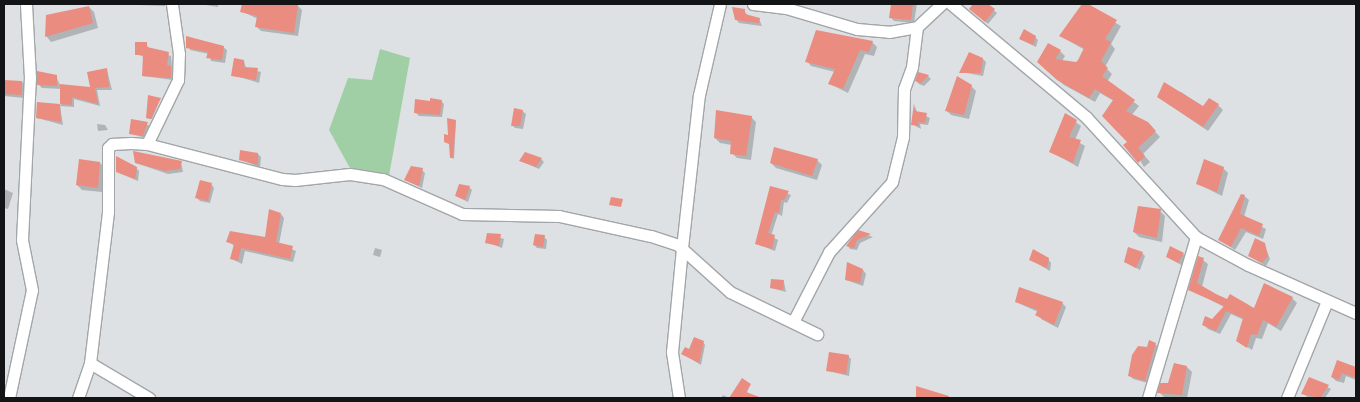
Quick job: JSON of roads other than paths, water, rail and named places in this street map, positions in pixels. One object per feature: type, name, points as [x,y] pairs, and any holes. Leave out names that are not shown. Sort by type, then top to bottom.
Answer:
[{"type":"street","points":[[9,398],[32,290],[22,240],[30,78],[26,4]]},
{"type":"street","points":[[148,144],[178,80],[179,54],[172,4]]},
{"type":"street","points":[[679,398],[672,352],[682,248],[699,95],[720,4]]},
{"type":"street","points":[[754,4],[786,8],[857,28],[889,32],[917,27],[942,4]]},
{"type":"street","points":[[957,6],[1086,117],[1196,237],[1215,249],[1356,313]]},
{"type":"street","points":[[793,322],[829,252],[892,182],[903,137],[904,89],[912,67],[917,27]]},
{"type":"street","points":[[78,398],[90,364],[108,211],[108,148],[112,144],[148,144],[260,175],[288,180],[350,174],[384,179],[462,214],[559,216],[651,236],[682,248],[730,292],[817,334]]},
{"type":"street","points":[[1148,398],[1196,237]]},
{"type":"street","points":[[1287,398],[1327,301]]},
{"type":"street","points":[[90,364],[149,398]]}]
